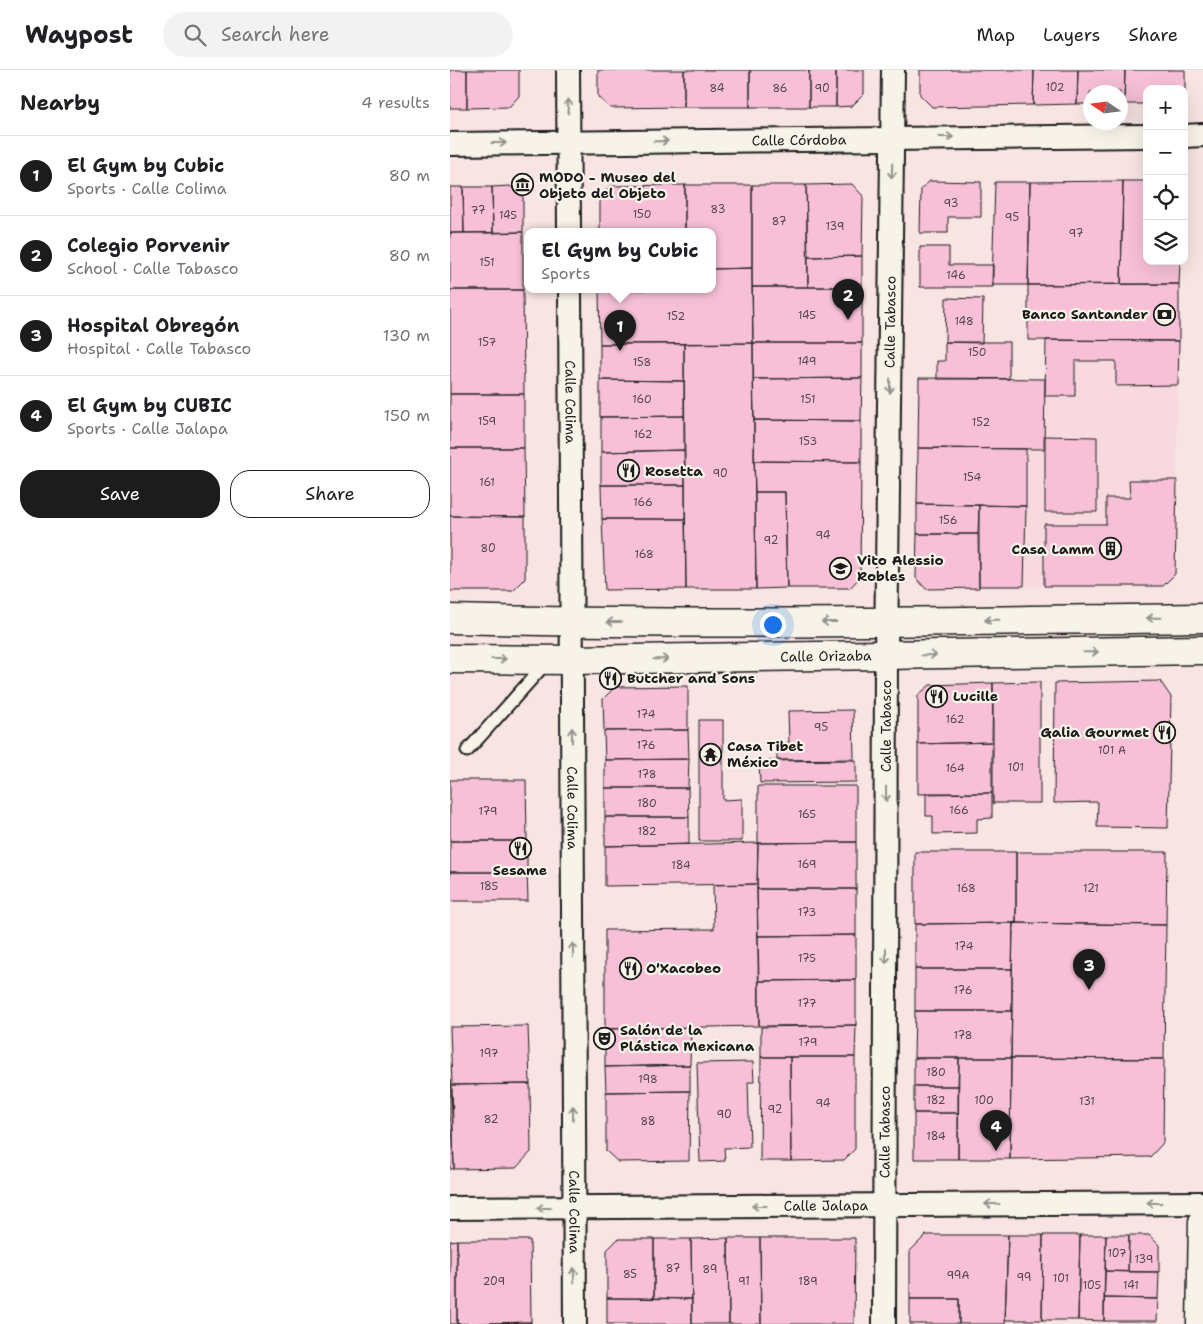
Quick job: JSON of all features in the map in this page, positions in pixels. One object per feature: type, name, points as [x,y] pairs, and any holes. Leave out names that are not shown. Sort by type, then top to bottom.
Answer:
[{"type":"street","points":[[568,70],[569,228]]},
{"type":"street","name":"Calle Tabasco","points":[[884,1324],[886,656],[893,70]]},
{"type":"street","points":[[1188,136],[1203,135]]},
{"type":"street","name":"Calle Córdoba","points":[[450,144],[893,137],[1143,136]]},
{"type":"street","name":"Calle Colima","points":[[570,293],[572,622],[561,660],[575,1324]]},
{"type":"street","points":[[450,620],[887,622],[1203,618]]},
{"type":"street","name":"Calle Orizaba","points":[[450,659],[561,660],[1203,650]]},
{"type":"street","name":"Calle Jalapa","points":[[450,1208],[1203,1203]]},
{"type":"street","points":[[1201,1324],[1203,1222]]},
{"type":"lane","points":[[467,751],[561,660]]},
{"type":"shaded area","points":[[1123,181],[1143,181],[1143,265],[1180,265],[1175,574],[1163,586],[1024,586],[1026,449],[1044,449],[1046,340],[1028,340],[1028,285],[1121,284]]},
{"type":"building","points":[[450,70],[467,70],[467,108],[450,108]]},
{"type":"building","points":[[467,70],[519,70],[519,96],[509,107],[467,108]]},
{"type":"building","points":[[598,70],[684,70],[684,107],[610,108],[598,97]]},
{"type":"building","points":[[684,70],[750,70],[750,107],[684,107]]},
{"type":"building","points":[[750,70],[809,70],[809,107],[750,107]]},
{"type":"building","points":[[809,70],[836,70],[836,107],[809,107]]},
{"type":"building","points":[[836,70],[864,70],[864,94],[852,106],[836,107]]},
{"type":"building","points":[[920,70],[1034,70],[1033,105],[932,107],[920,95]]},
{"type":"building","points":[[1034,70],[1078,70],[1077,104],[1033,105]]},
{"type":"building","points":[[1078,70],[1125,70],[1125,85],[1083,85],[1083,104],[1077,104]]},
{"type":"building","points":[[1125,70],[1185,70],[1185,85],[1143,85],[1143,104],[1128,104],[1128,85],[1125,85]]},
{"type":"building","points":[[930,181],[981,182],[981,217],[948,217],[948,233],[920,233],[921,189]]},
{"type":"building","points":[[1123,181],[1121,284],[1028,285],[1030,182]]},
{"type":"building","points":[[1123,181],[1143,181],[1143,265],[1180,265],[1179,284],[1121,284]]},
{"type":"building","points":[[995,182],[1030,182],[1028,285],[992,285]]},
{"type":"building","points":[[852,184],[863,196],[862,256],[808,257],[806,185]]},
{"type":"building","points":[[685,185],[685,228],[600,228],[600,196],[611,186]]},
{"type":"building","points":[[685,185],[752,185],[752,268],[716,269],[716,228],[685,228]]},
{"type":"building","points":[[752,185],[806,185],[808,287],[752,287]]},
{"type":"building","points":[[510,186],[523,197],[523,232],[493,233],[492,187]]},
{"type":"building","points":[[450,187],[463,187],[464,233],[450,233]]},
{"type":"building","points":[[463,187],[492,187],[493,233],[464,233]]},
{"type":"building","points":[[523,232],[523,290],[450,290],[450,233]]},
{"type":"building","points":[[920,247],[949,247],[949,265],[993,265],[993,287],[920,287]]},
{"type":"building","points":[[862,256],[862,287],[808,287],[808,257]]},
{"type":"building","points":[[752,268],[753,343],[600,344],[599,293],[716,293],[716,269]]},
{"type":"building","points":[[1179,284],[1179,341],[1028,340],[1028,285]]},
{"type":"building","points":[[752,287],[862,287],[862,343],[753,343]]},
{"type":"building","points":[[450,290],[523,290],[524,394],[450,394]]},
{"type":"building","points":[[946,298],[983,299],[982,343],[945,342]]},
{"type":"building","points":[[1046,340],[1179,341],[1178,385],[1116,386],[1116,361],[1075,361],[1075,396],[1045,396]]},
{"type":"building","points":[[945,342],[1009,342],[1009,379],[937,379],[937,361],[945,361]]},
{"type":"building","points":[[753,343],[756,589],[686,589],[684,344]]},
{"type":"building","points":[[753,343],[862,343],[862,378],[753,379]]},
{"type":"building","points":[[600,344],[684,344],[684,381],[600,380]]},
{"type":"building","points":[[862,378],[861,421],[754,420],[753,379]]},
{"type":"building","points":[[919,378],[1045,379],[1044,449],[918,448]]},
{"type":"building","points":[[600,380],[684,381],[684,416],[600,417]]},
{"type":"building","points":[[450,394],[524,394],[524,448],[450,448]]},
{"type":"building","points":[[684,416],[684,450],[601,452],[601,417]]},
{"type":"building","points":[[754,420],[861,421],[861,462],[754,461]]},
{"type":"building","points":[[1045,436],[1097,437],[1097,512],[1045,512]]},
{"type":"building","points":[[450,448],[524,448],[525,517],[450,516]]},
{"type":"building","points":[[918,448],[1026,449],[1026,506],[917,504]]},
{"type":"building","points":[[684,450],[685,485],[601,485],[601,452]]},
{"type":"building","points":[[754,461],[861,462],[860,577],[850,588],[787,588],[785,492],[755,492]]},
{"type":"building","name":"Casa Lamm","points":[[1129,480],[1177,480],[1175,574],[1163,586],[1044,586],[1044,524],[1106,524],[1106,498],[1130,498]]},
{"type":"building","points":[[601,485],[685,485],[685,519],[602,519]]},
{"type":"building","points":[[755,492],[785,492],[787,588],[756,589]]},
{"type":"building","points":[[917,504],[979,505],[978,534],[917,534]]},
{"type":"building","points":[[979,505],[1026,506],[1024,586],[979,586]]},
{"type":"building","points":[[450,516],[525,517],[525,579],[513,591],[450,591]]},
{"type":"building","points":[[602,519],[685,519],[686,589],[605,590]]},
{"type":"building","points":[[917,534],[978,534],[979,588],[926,589],[916,578]]},
{"type":"building","points":[[1160,681],[1171,697],[1168,828],[1097,827],[1098,802],[1054,803],[1055,683]]},
{"type":"building","points":[[1040,682],[1040,803],[993,803],[993,683]]},
{"type":"building","points":[[993,683],[992,742],[918,744],[918,695],[930,685]]},
{"type":"building","points":[[688,686],[688,730],[604,731],[603,699],[615,687]]},
{"type":"building","points":[[853,710],[854,759],[777,760],[777,743],[789,743],[788,711]]},
{"type":"building","points":[[699,720],[723,720],[723,800],[742,799],[742,841],[699,841]]},
{"type":"building","points":[[688,730],[689,759],[605,760],[604,731]]},
{"type":"building","points":[[992,742],[992,793],[918,794],[918,744]]},
{"type":"building","points":[[689,759],[688,788],[605,788],[605,760]]},
{"type":"building","points":[[856,760],[856,782],[760,783],[759,761]]},
{"type":"building","points":[[450,780],[526,780],[527,841],[450,841]]},
{"type":"building","points":[[758,786],[856,786],[856,842],[758,843]]},
{"type":"building","points":[[605,788],[688,788],[689,817],[605,817]]},
{"type":"building","points":[[926,793],[992,793],[992,818],[977,819],[977,833],[933,834],[933,816],[926,816]]},
{"type":"building","points":[[605,817],[689,817],[689,844],[605,846]]},
{"type":"building","points":[[450,841],[527,841],[527,872],[450,872]]},
{"type":"building","points":[[856,842],[856,889],[757,889],[758,843]]},
{"type":"building","points":[[758,843],[757,884],[605,886],[605,846]]},
{"type":"building","points":[[915,852],[1016,852],[1016,923],[915,924]]},
{"type":"building","points":[[1016,852],[1167,852],[1166,925],[1013,923],[1016,923]]},
{"type":"building","points":[[450,872],[527,872],[528,901],[450,901]]},
{"type":"building","points":[[757,884],[759,1026],[605,1029],[605,930],[714,929],[713,885]]},
{"type":"building","points":[[757,889],[856,889],[856,935],[758,936]]},
{"type":"building","points":[[1013,923],[1166,925],[1164,1059],[1011,1058]]},
{"type":"building","points":[[1013,923],[1012,969],[915,969],[915,924]]},
{"type":"building","points":[[856,935],[856,980],[759,981],[758,936]]},
{"type":"building","points":[[915,969],[1012,969],[1012,1011],[915,1011]]},
{"type":"building","points":[[856,980],[856,1025],[759,1026],[759,981]]},
{"type":"building","points":[[915,1011],[1012,1011],[1011,1058],[914,1058]]},
{"type":"building","points":[[856,1025],[855,1057],[761,1057],[761,1027]]},
{"type":"building","points":[[528,1026],[530,1084],[452,1085],[450,1027]]},
{"type":"building","points":[[691,1027],[690,1065],[605,1067],[605,1029]]},
{"type":"building","points":[[761,1057],[790,1057],[791,1161],[760,1161]]},
{"type":"building","points":[[790,1057],[855,1057],[855,1149],[844,1160],[791,1161]]},
{"type":"building","points":[[914,1058],[959,1058],[958,1086],[914,1086]]},
{"type":"building","points":[[959,1058],[1011,1058],[1010,1159],[958,1159]]},
{"type":"building","points":[[1011,1058],[1164,1059],[1163,1143],[1150,1157],[1010,1159]]},
{"type":"building","points":[[753,1062],[754,1082],[748,1082],[750,1147],[724,1148],[725,1161],[700,1162],[697,1063]]},
{"type":"building","points":[[690,1065],[690,1091],[606,1092],[605,1067]]},
{"type":"building","points":[[450,1079],[452,1085],[454,1169],[450,1169]]},
{"type":"building","points":[[530,1084],[531,1152],[516,1168],[454,1169],[451,1085]]},
{"type":"building","points":[[914,1086],[958,1086],[958,1113],[914,1113]]},
{"type":"building","points":[[690,1091],[689,1161],[618,1162],[606,1151],[606,1092]]},
{"type":"building","points":[[914,1113],[958,1113],[958,1159],[914,1159]]},
{"type":"building","points":[[926,1235],[1008,1235],[1005,1324],[959,1324],[959,1299],[910,1299],[910,1251]]},
{"type":"building","points":[[1008,1235],[1043,1235],[1042,1320],[1005,1320]]},
{"type":"building","points":[[1043,1235],[1080,1235],[1078,1320],[1042,1320]]},
{"type":"building","points":[[1080,1235],[1106,1235],[1104,1321],[1078,1320]]},
{"type":"building","points":[[1106,1235],[1129,1235],[1128,1272],[1105,1271]]},
{"type":"building","points":[[1129,1235],[1149,1235],[1159,1245],[1159,1272],[1128,1272]]},
{"type":"building","points":[[728,1238],[760,1238],[761,1324],[729,1324]]},
{"type":"building","points":[[728,1238],[729,1324],[692,1324],[691,1239]]},
{"type":"building","points":[[760,1238],[855,1238],[854,1324],[761,1324]]},
{"type":"building","points":[[618,1239],[654,1239],[654,1298],[607,1298],[607,1250]]},
{"type":"building","points":[[654,1239],[691,1239],[692,1299],[654,1298]]},
{"type":"building","points":[[457,1240],[457,1324],[450,1324],[450,1241]]},
{"type":"building","points":[[457,1240],[530,1240],[531,1322],[457,1324]]},
{"type":"building","points":[[1105,1271],[1159,1272],[1158,1299],[1104,1298]]},
{"type":"building","points":[[607,1298],[692,1299],[692,1324],[607,1324]]},
{"type":"building","points":[[1104,1298],[1158,1299],[1157,1321],[1104,1321]]},
{"type":"building","points":[[910,1299],[959,1299],[959,1324],[910,1324]]},
{"type":"building","points":[[531,1322],[531,1324],[457,1324]]},
{"type":"place","name":"MODO - Museo del Objeto del Objeto","points":[[523,185]]},
{"type":"place","name":"Banco Santander","points":[[1164,314]]},
{"type":"place","name":"Colegio Porvenir","points":[[848,320]]},
{"type":"place","name":"El Gym by Cubic","points":[[620,351]]},
{"type":"place","name":"Rosetta","points":[[629,471]]},
{"type":"place","name":"Casa Lamm","points":[[1110,549]]},
{"type":"place","name":"Vito Alessio Robles","points":[[841,568]]},
{"type":"place","name":"Butcher and Sons","points":[[611,678]]},
{"type":"place","name":"Lucille","points":[[937,696]]},
{"type":"place","name":"Galia Gourmet","points":[[1165,732]]},
{"type":"place","name":"Casa Tibet México","points":[[711,754]]},
{"type":"place","name":"Sesame","points":[[520,848]]},
{"type":"place","name":"O'Xacobeo","points":[[630,968]]},
{"type":"place","name":"Hospital Obregón","points":[[1089,990]]},
{"type":"place","name":"Salón de la Plástica Mexicana","points":[[604,1038]]},
{"type":"place","name":"El Gym by CUBIC","points":[[996,1151]]}]
